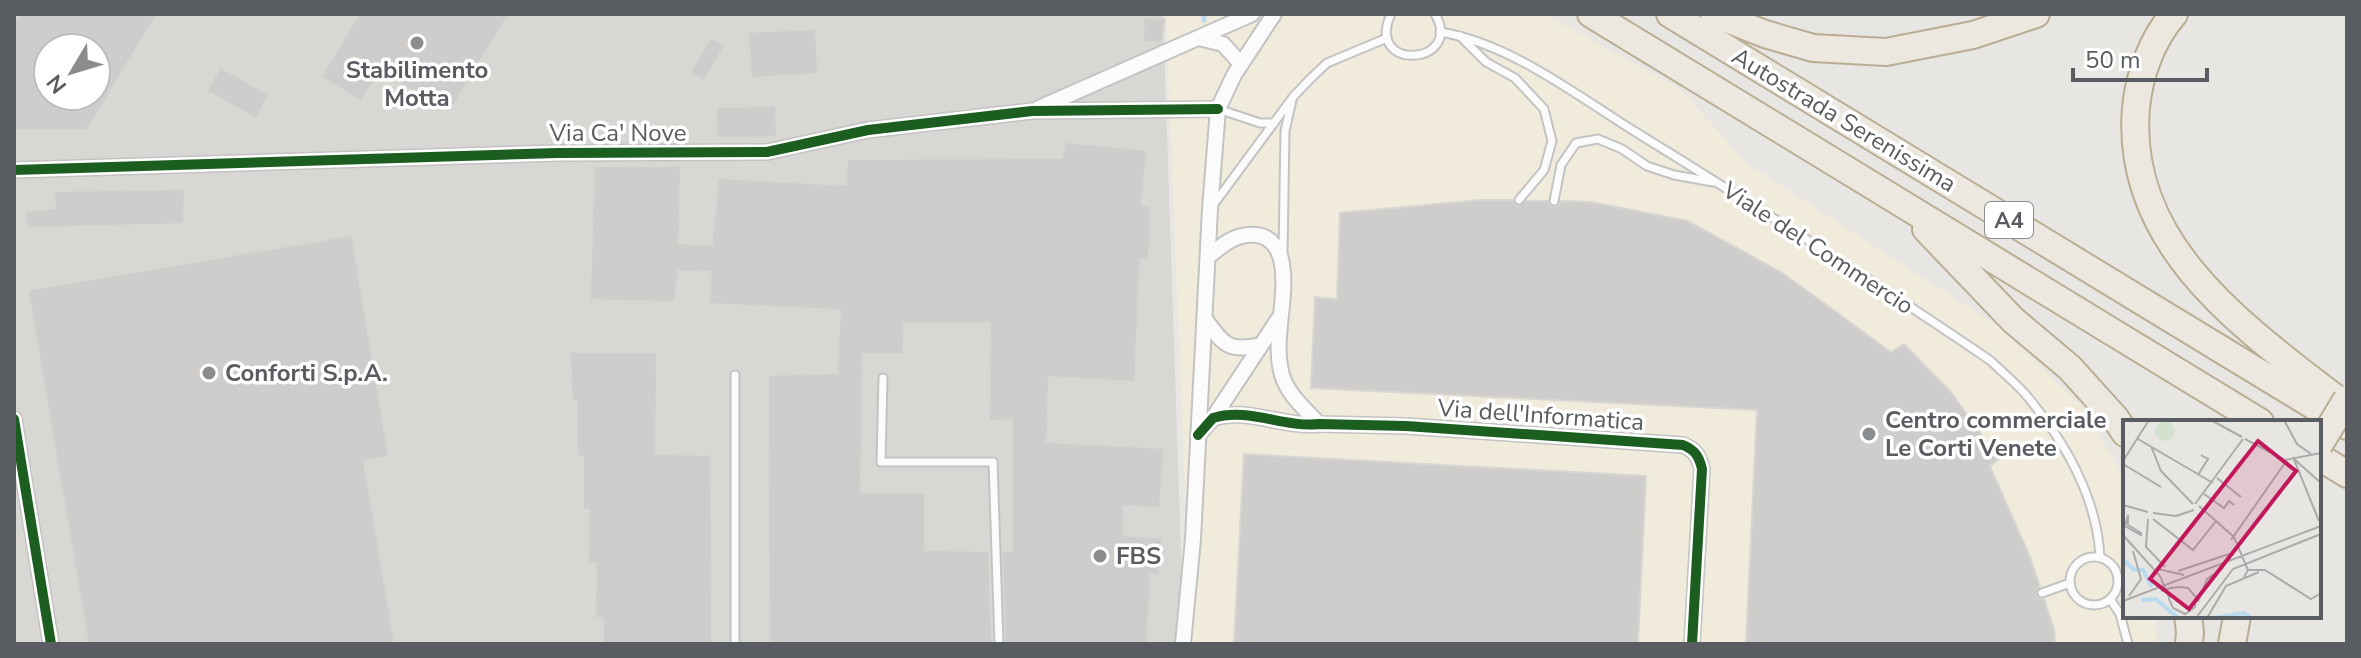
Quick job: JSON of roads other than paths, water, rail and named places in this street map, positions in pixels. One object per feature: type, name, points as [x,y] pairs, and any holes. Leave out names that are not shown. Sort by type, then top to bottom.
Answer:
[{"type":"highway","name":"Autostrada Serenissima","points":[[1591,14],[2257,420]]},
{"type":"highway","name":"Autostrada Serenissima","points":[[1670,14],[2347,426]]},
{"type":"highway","points":[[1714,14],[1813,48],[1886,52],[1973,35],[2036,14]]},
{"type":"highway","points":[[2174,14],[2151,52],[2142,77],[2134,137],[2144,186],[2161,230],[2193,275],[2237,317],[2347,407]]},
{"type":"highway","name":"A4","points":[[1901,203],[2013,320],[2070,368],[2123,430]]},
{"type":"highway","points":[[2321,442],[2347,399]]},
{"type":"highway","points":[[2321,458],[2347,474]]},
{"type":"highway","points":[[2188,618],[2189,644]]},
{"type":"highway","points":[[2232,644],[2237,618]]},
{"type":"street","points":[[1032,111],[1252,14]]},
{"type":"street","points":[[1183,644],[1193,539],[1218,109],[1241,64],[1274,14]]},
{"type":"street","points":[[1197,38],[1223,44],[1241,64]]},
{"type":"street","name":"Via Ca' Nove","points":[[14,170],[557,153],[767,152],[868,130],[1032,111],[1218,109]]},
{"type":"street","points":[[1208,257],[1228,241],[1245,234],[1262,235],[1277,247],[1283,264],[1279,358],[1283,376],[1291,394],[1319,424]]},
{"type":"street","points":[[1198,435],[1213,418],[1280,316]]},
{"type":"street","points":[[1205,319],[1217,335],[1233,348],[1261,345]]},
{"type":"street","name":"Via dell'Informatica","points":[[1213,418],[1239,413],[1305,426],[1437,428],[1683,445],[1693,449],[1702,469],[1692,644]]},
{"type":"street","points":[[14,419],[51,644]]},
{"type":"lane","points":[[1391,14],[1386,25],[1387,38],[1392,48],[1411,57],[1429,52],[1436,44],[1440,32],[1435,14]]},
{"type":"lane","name":"Viale del Commercio","points":[[1440,32],[1459,35],[1504,51],[1717,182],[1991,361],[2026,395],[2068,455],[2088,493],[2099,531],[2100,557]]},
{"type":"lane","points":[[1459,35],[1486,62],[1515,78],[1544,109],[1552,141],[1544,170],[1519,200]]},
{"type":"lane","points":[[1210,209],[1293,97],[1327,63],[1387,38]]},
{"type":"lane","points":[[1283,264],[1285,131],[1293,97]]},
{"type":"lane","points":[[1218,109],[1260,123],[1274,123]]},
{"type":"lane","points":[[1554,201],[1561,165],[1576,143],[1598,139],[1622,149],[1647,166],[1674,175],[1717,182]]},
{"type":"lane","points":[[735,375],[735,644]]},
{"type":"lane","points":[[883,378],[881,462],[993,462],[999,644]]},
{"type":"lane","points":[[2100,557],[2113,566],[2118,579],[2116,590],[2110,599],[2097,605],[2082,602],[2072,591],[2073,568],[2082,560],[2100,557]]},
{"type":"lane","points":[[2042,593],[2070,583]]},
{"type":"lane","points":[[2110,599],[2120,614],[2128,644]]},
{"type":"waterway","points":[[1204,14],[1204,20]]},
{"type":"place","name":"Stabilimento Motta","points":[[417,43]]},
{"type":"place","name":"Conforti S.p.A.","points":[[209,373]]},
{"type":"place","name":"Centro commerciale Le Corti Venete","points":[[1869,434]]},
{"type":"place","name":"FBS","points":[[1100,556]]}]
